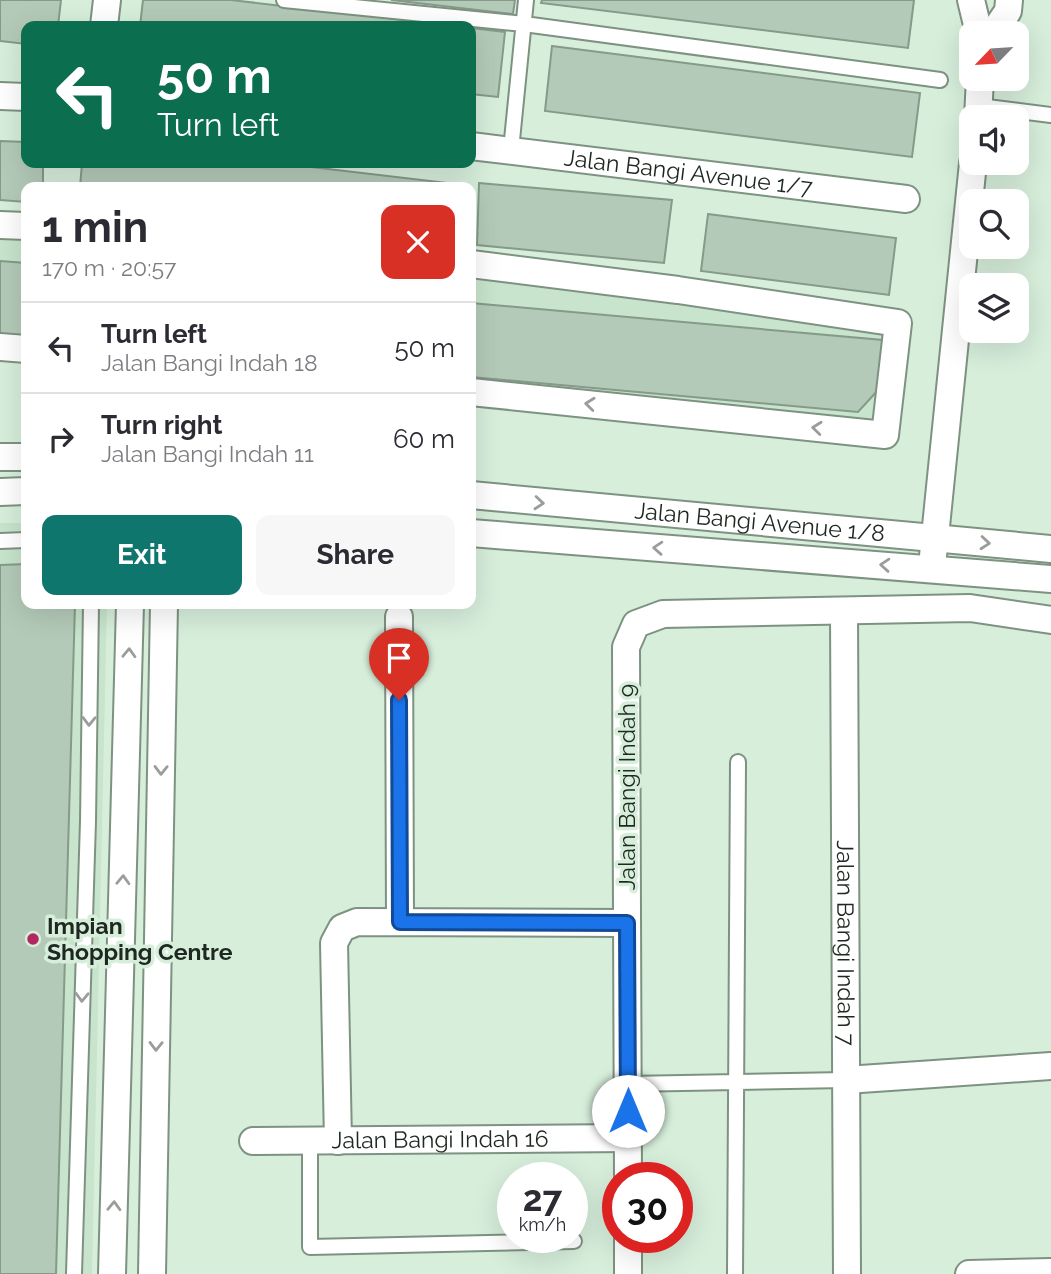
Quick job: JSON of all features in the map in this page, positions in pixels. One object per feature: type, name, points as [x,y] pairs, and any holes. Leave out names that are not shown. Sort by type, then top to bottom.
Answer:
[{"type":"street","points":[[105,21],[107,0]]},
{"type":"street","points":[[971,0],[976,21]]},
{"type":"street","points":[[1001,21],[1008,11],[1009,0]]},
{"type":"street","points":[[0,96],[21,97]]},
{"type":"street","name":"Jalan Bangi Avenue 1/7","points":[[476,146],[906,199]]},
{"type":"street","points":[[932,568],[972,175]]},
{"type":"street","points":[[0,225],[21,226]]},
{"type":"street","points":[[476,265],[678,290],[898,323],[885,435],[476,393]]},
{"type":"street","points":[[0,347],[21,349]]},
{"type":"street","points":[[0,457],[21,457]]},
{"type":"street","points":[[0,492],[21,491]]},
{"type":"street","name":"Jalan Bangi Avenue 1/8","points":[[476,495],[1051,549]]},
{"type":"street","name":"Jalan Bangi Avenue 1/8","points":[[476,533],[1051,579]]},
{"type":"street","points":[[844,612],[970,608],[1051,620]]},
{"type":"street","points":[[112,1274],[130,609]]},
{"type":"street","points":[[152,1274],[163,609]]},
{"type":"street","name":"Jalan Bangi Indah 9","points":[[628,1162],[626,648],[636,624],[663,614],[844,612]]},
{"type":"street","name":"Jalan Bangi Indah 7","points":[[844,612],[847,1274]]},
{"type":"street","points":[[399,617],[400,922]]},
{"type":"street","points":[[338,1140],[334,943],[342,928],[357,922],[627,923]]},
{"type":"street","points":[[846,1080],[1051,1066]]},
{"type":"street","name":"Jalan Bangi Indah 16","points":[[253,1141],[628,1138]]},
{"type":"street","points":[[628,1253],[628,1274]]},
{"type":"street","points":[[969,1274],[1047,1273]]},
{"type":"lane","points":[[284,0],[524,24],[940,80]]},
{"type":"lane","points":[[511,150],[526,0]]},
{"type":"lane","points":[[1029,114],[1051,115]]},
{"type":"lane","points":[[0,541],[21,540]]},
{"type":"lane","points":[[74,1274],[88,807],[91,609]]},
{"type":"lane","points":[[735,1274],[738,762]]},
{"type":"lane","points":[[628,1084],[846,1080]]},
{"type":"lane","points":[[310,1141],[310,1247],[497,1243]]},
{"type":"shaded area","points":[[0,233],[21,235],[21,343],[0,341]]},
{"type":"shaded area","points":[[476,274],[889,332],[876,423],[476,385]]},
{"type":"shaded area","name":"Impian Shopping Centre","points":[[0,523],[21,523],[21,609],[107,609],[92,1274],[0,1274]]},
{"type":"building","points":[[0,0],[61,0],[59,21],[21,21],[21,43],[0,41]]},
{"type":"building","points":[[143,0],[231,0],[414,21],[141,21]]},
{"type":"building","points":[[391,0],[515,0],[513,14]]},
{"type":"building","points":[[542,0],[914,0],[908,48],[541,3]]},
{"type":"building","points":[[476,29],[505,32],[498,97],[476,95]]},
{"type":"building","points":[[552,46],[920,93],[912,157],[545,111]]},
{"type":"building","points":[[0,141],[21,142],[21,168],[43,168],[43,182],[21,182],[21,202],[0,200]]},
{"type":"building","points":[[82,168],[320,168],[439,182],[80,182]]},
{"type":"building","points":[[479,183],[672,200],[664,263],[477,245]]},
{"type":"building","points":[[708,214],[896,238],[889,295],[701,271]]},
{"type":"building","points":[[0,261],[21,263],[21,336],[0,334]]},
{"type":"building","points":[[476,303],[883,340],[879,389],[858,412],[476,377]]},
{"type":"building","name":"Impian Shopping Centre","points":[[21,564],[21,609],[75,609],[56,1274],[0,1274],[0,565]]},
{"type":"place","name":"Impian Shopping Centre","points":[[33,939]]},
{"type":"route","points":[[399,700],[400,922],[627,923],[628,1111]]}]
